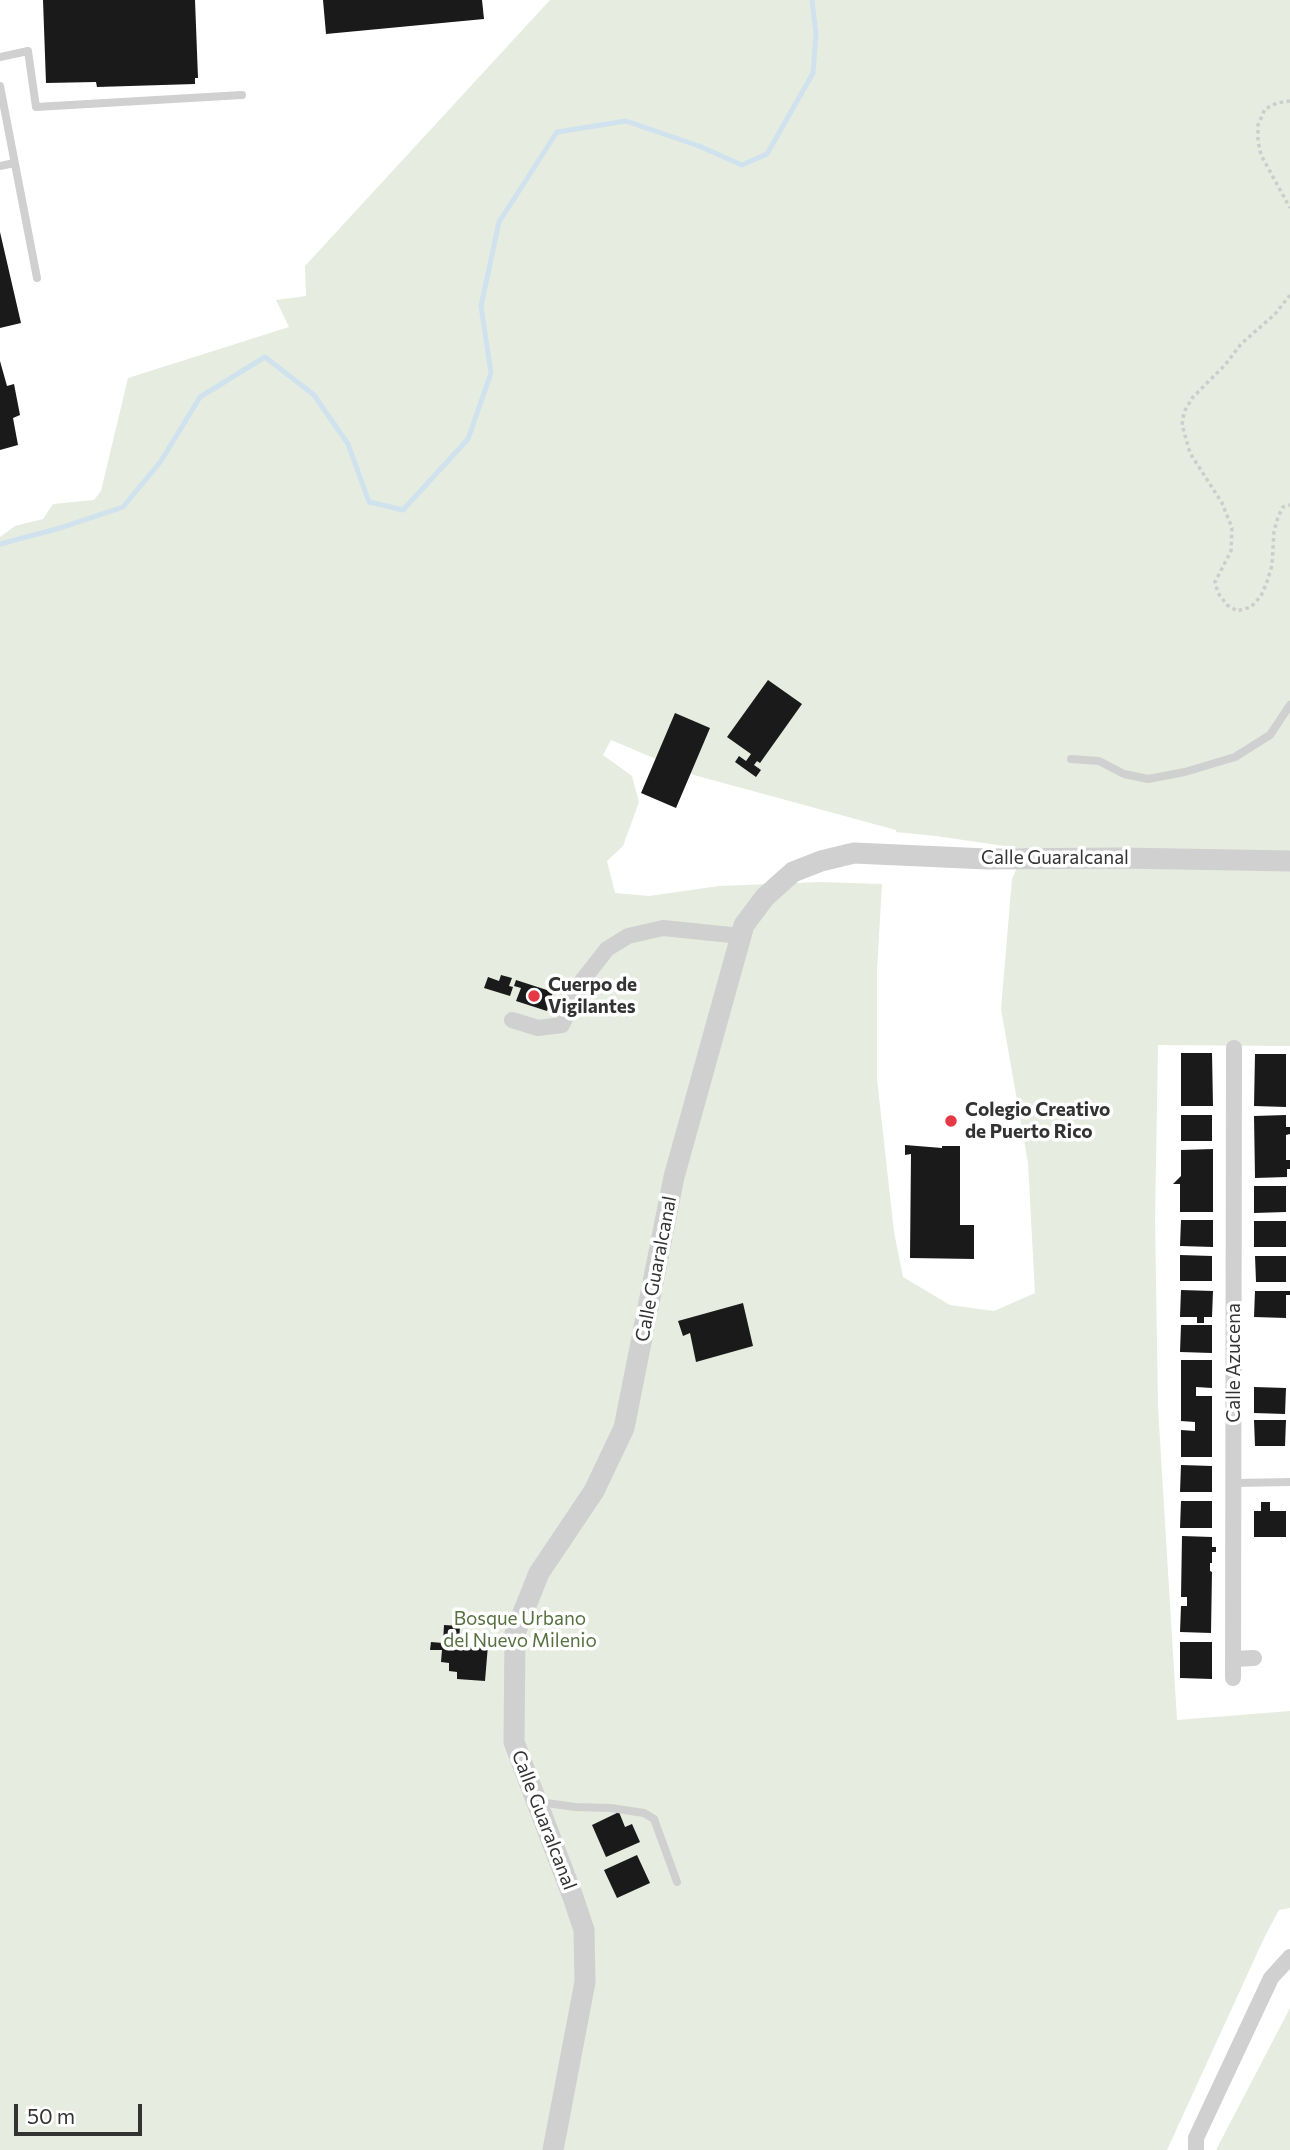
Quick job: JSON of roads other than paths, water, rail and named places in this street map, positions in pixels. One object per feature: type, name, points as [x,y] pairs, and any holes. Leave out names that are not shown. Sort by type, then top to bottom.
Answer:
[{"type":"street","name":"Calle Guaralcanal","points":[[553,2150],[585,1982],[584,1930],[514,1742],[515,1633],[539,1573],[594,1491],[624,1428],[674,1177],[744,925],[765,897],[793,872],[821,861],[854,853],[987,859],[1290,861]]},
{"type":"street","points":[[512,1020],[538,1028],[562,1025],[582,981],[607,949],[628,936],[663,928],[741,936]]},
{"type":"street","name":"Calle Azucena","points":[[1233,1678],[1234,1048]]},
{"type":"street","points":[[1234,1659],[1254,1658]]},
{"type":"street","points":[[1196,2150],[1196,2138],[1271,1979],[1290,1957]]},
{"type":"lane","points":[[0,57],[28,51],[36,107],[242,96]]},
{"type":"lane","points":[[0,86],[37,278]]},
{"type":"lane","points":[[0,166],[14,163]]},
{"type":"lane","points":[[1071,760],[1099,761],[1124,774],[1148,779],[1185,772],[1235,757],[1270,735],[1290,705]]},
{"type":"lane","points":[[1234,1483],[1290,1482]]},
{"type":"lane","points":[[536,1802],[644,1813],[654,1819],[677,1882]]},
{"type":"waterway","points":[[0,544],[123,507],[161,461],[200,397],[265,357],[314,395],[348,444],[369,502],[403,510],[468,439],[491,373],[481,306],[499,222],[557,132],[626,121],[699,146],[742,165],[767,154],[813,73],[816,34],[812,0]]},
{"type":"place","name":"Cuerpo de Vigilantes","points":[[534,996]]},
{"type":"place","name":"Colegio Creativo de Puerto Rico","points":[[951,1121]]},
{"type":"park label","name":"Bosque Urbano del Nuevo Milenio","points":[[520,1630]]}]
